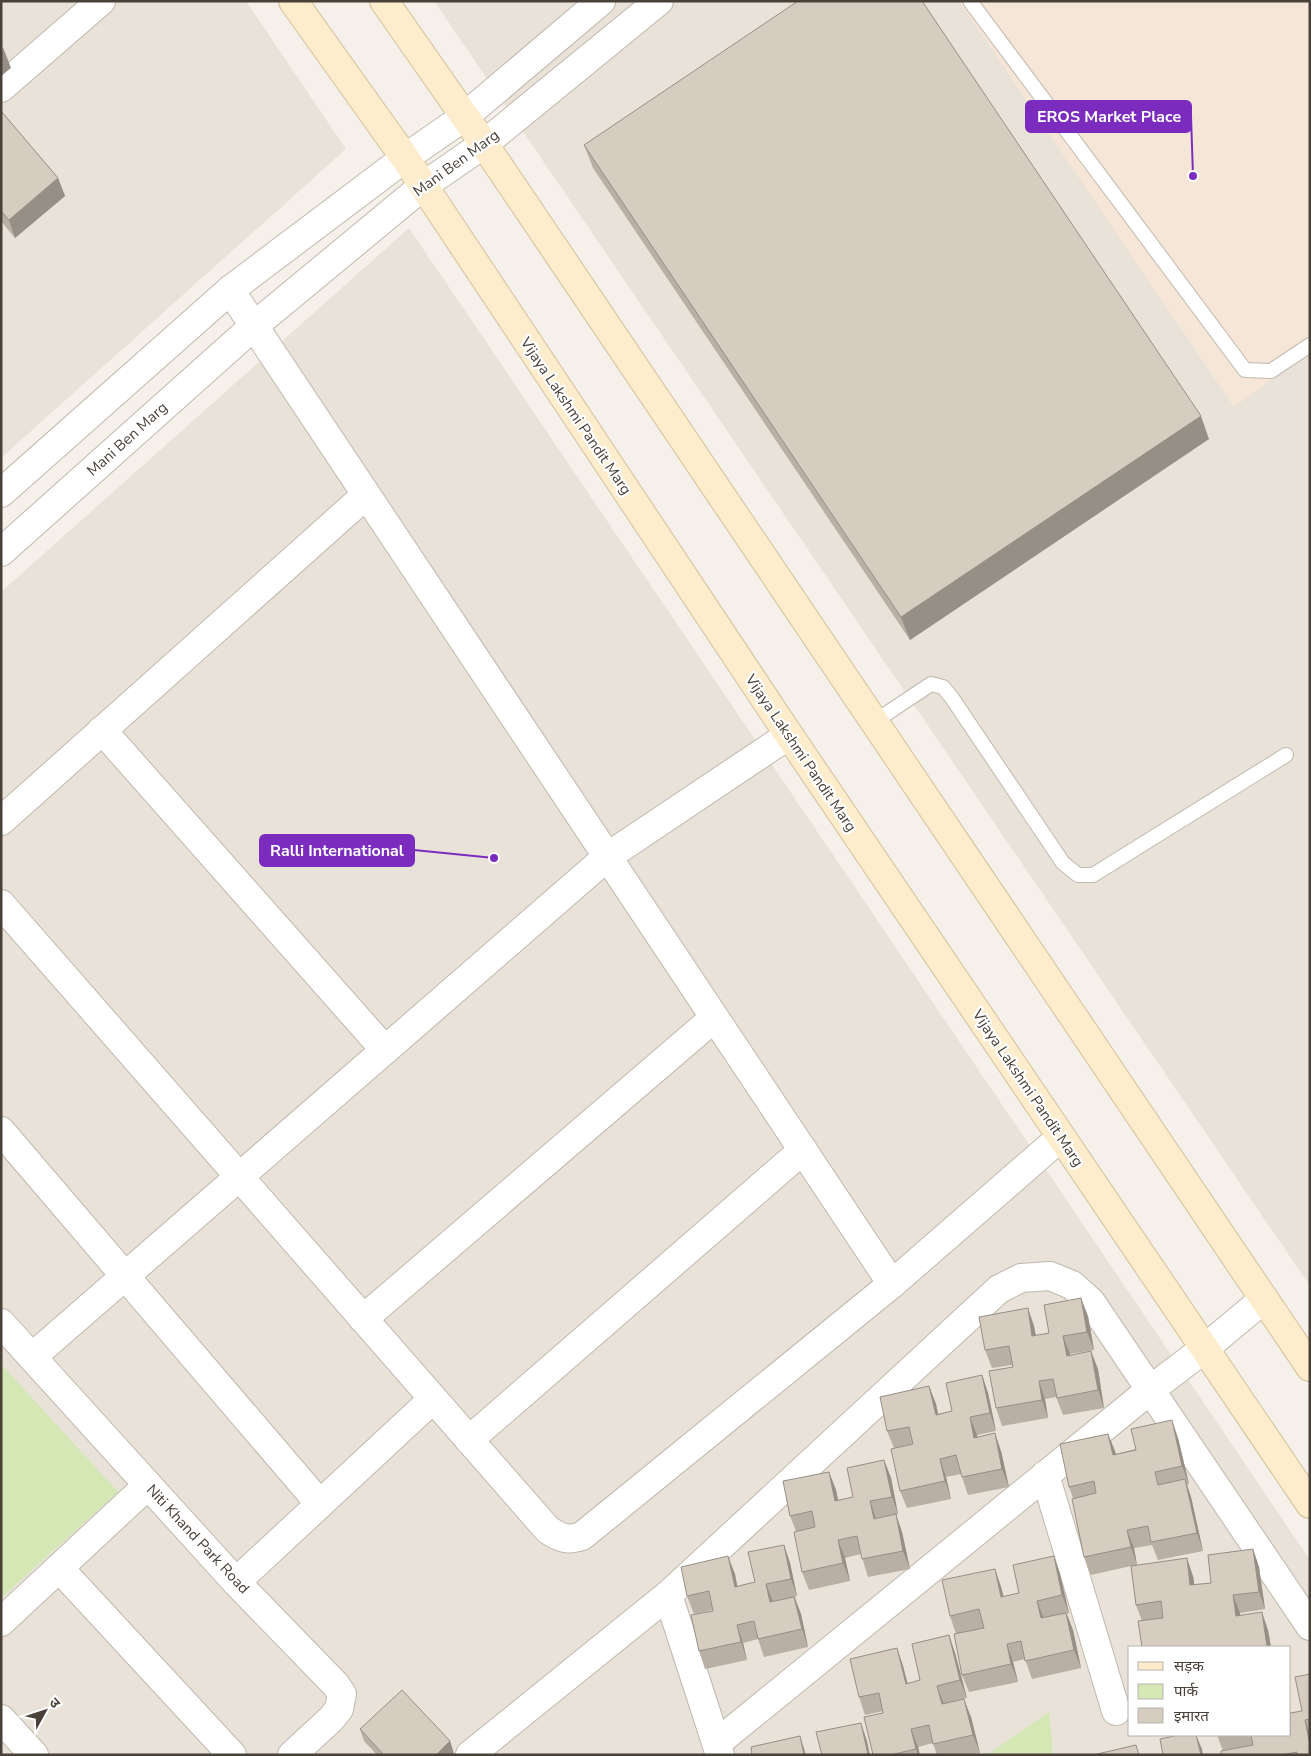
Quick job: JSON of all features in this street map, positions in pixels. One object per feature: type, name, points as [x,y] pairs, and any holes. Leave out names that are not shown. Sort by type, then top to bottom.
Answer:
[{"type":"street","points":[[1,88],[101,1]]},
{"type":"street","name":"Vijaya Lakshmi Pandit Marg","points":[[293,1],[405,158],[789,735],[1310,1504]]},
{"type":"street","points":[[384,1],[484,144],[1310,1367]]},
{"type":"street","points":[[1,493],[230,290],[405,158],[464,117],[601,1]]},
{"type":"street","name":"Mani Ben Marg","points":[[1,552],[254,326],[423,186],[484,144],[659,1]]},
{"type":"street","points":[[230,290],[892,1284]]},
{"type":"street","points":[[1,821],[366,494]]},
{"type":"street","points":[[102,730],[385,1050]]},
{"type":"street","points":[[32,1357],[607,857],[789,735]]},
{"type":"street","points":[[1,904],[548,1530],[561,1538],[571,1540],[582,1536],[892,1284],[1061,1137]]},
{"type":"street","points":[[363,1319],[714,1018]]},
{"type":"street","points":[[1,1132],[320,1504]]},
{"type":"street","points":[[469,1440],[803,1150]]},
{"type":"street","points":[[470,1755],[668,1595],[999,1290],[1021,1278],[1050,1276],[1072,1285],[1091,1302],[1310,1626]]},
{"type":"street","points":[[668,1595],[719,1749],[1045,1476],[1264,1300]]},
{"type":"street","name":"Niti Khand Park Road","points":[[1,1323],[236,1582],[335,1684],[342,1694],[339,1709],[331,1719],[292,1755]]},
{"type":"street","points":[[236,1582],[433,1399]]},
{"type":"street","points":[[1045,1476],[1116,1711]]},
{"type":"street","points":[[1,1622],[148,1485]]},
{"type":"street","points":[[59,1568],[232,1755]]},
{"type":"street","points":[[1,1719],[34,1755]]},
{"type":"lane","points":[[970,1],[1244,370],[1271,371],[1310,345]]},
{"type":"lane","points":[[874,722],[931,684],[943,687],[1063,863],[1078,875],[1093,875],[1286,755]]},
{"type":"shaded area","points":[[1,1],[246,1],[346,149],[1,458]]},
{"type":"shaded area","points":[[434,1],[1310,1],[1310,1286]]},
{"type":"shaded area","points":[[959,1],[1310,1],[1310,351],[1234,407]]},
{"type":"shaded area","points":[[409,228],[1310,1560],[1310,1755],[1,1755],[1,592]]},
{"type":"green space","points":[[1,1364],[118,1492],[1,1598]]},
{"type":"green space","points":[[1049,1712],[1053,1755],[987,1755]]},
{"type":"building","points":[[798,1],[922,1],[1201,416],[901,617],[584,145]]},
{"type":"building","points":[[1,111],[58,178],[9,220],[1,211]]},
{"type":"building","points":[[1081,1298],[1087,1332],[1063,1336],[1067,1356],[1091,1351],[1098,1390],[1057,1398],[1053,1379],[1039,1381],[1042,1400],[996,1408],[989,1371],[1013,1367],[1009,1346],[985,1350],[979,1317],[1028,1308],[1032,1336],[1049,1333],[1044,1305]]},
{"type":"building","points":[[982,1375],[990,1413],[970,1417],[974,1438],[995,1433],[1002,1469],[962,1477],[956,1455],[940,1459],[945,1481],[900,1491],[891,1449],[913,1444],[909,1427],[887,1431],[880,1397],[929,1386],[936,1415],[952,1411],[946,1383]]},
{"type":"building","points":[[1172,1420],[1182,1466],[1155,1472],[1158,1485],[1185,1479],[1197,1533],[1151,1542],[1148,1526],[1127,1530],[1131,1547],[1084,1557],[1072,1499],[1096,1493],[1094,1481],[1069,1487],[1060,1444],[1108,1434],[1113,1455],[1136,1450],[1131,1429]]},
{"type":"building","points":[[884,1460],[892,1497],[870,1501],[874,1519],[896,1514],[903,1551],[862,1559],[857,1536],[838,1540],[843,1563],[802,1572],[794,1532],[815,1527],[812,1511],[790,1516],[783,1481],[829,1472],[835,1501],[853,1497],[847,1468]]},
{"type":"building","points":[[784,1545],[791,1579],[766,1584],[770,1602],[794,1597],[802,1629],[758,1639],[754,1621],[737,1625],[741,1642],[699,1651],[691,1615],[713,1611],[709,1591],[687,1596],[681,1567],[728,1556],[735,1587],[755,1582],[748,1552]]},
{"type":"building","points":[[1253,1549],[1259,1592],[1233,1595],[1236,1616],[1262,1612],[1267,1646],[1142,1646],[1138,1621],[1163,1618],[1161,1601],[1136,1605],[1131,1566],[1187,1558],[1190,1585],[1211,1583],[1208,1555]]},
{"type":"building","points":[[1054,1556],[1062,1595],[1037,1601],[1041,1618],[1066,1613],[1074,1650],[1025,1661],[1021,1641],[1007,1644],[1011,1664],[962,1675],[954,1634],[984,1628],[979,1609],[950,1616],[942,1580],[995,1569],[1001,1597],[1019,1593],[1013,1565]]},
{"type":"building","points":[[949,1635],[960,1680],[937,1686],[942,1704],[964,1699],[973,1735],[933,1744],[929,1725],[911,1729],[916,1749],[890,1755],[873,1755],[864,1717],[883,1713],[879,1693],[859,1697],[850,1659],[897,1648],[906,1684],[920,1680],[912,1644]]},
{"type":"building","points":[[1310,1674],[1310,1719],[1305,1720],[1310,1740],[1310,1755],[1297,1755],[1297,1752],[1281,1755],[1221,1755],[1221,1751],[1253,1745],[1251,1736],[1291,1736],[1291,1713],[1302,1711],[1295,1677]]},
{"type":"building","points":[[402,1690],[450,1741],[436,1755],[384,1755],[360,1729]]},
{"type":"building","points":[[861,1723],[868,1755],[822,1755],[816,1732]]},
{"type":"building","points":[[800,1736],[804,1755],[752,1755],[751,1747]]},
{"type":"building","points":[[1174,1736],[1196,1736],[1201,1755],[1163,1755],[1160,1739]]},
{"type":"building","points":[[1136,1745],[1139,1755],[1093,1755]]},
{"type":"place","name":"EROS Market Place","points":[[1193,176]]},
{"type":"place","name":"Ralli International","points":[[494,858]]}]
